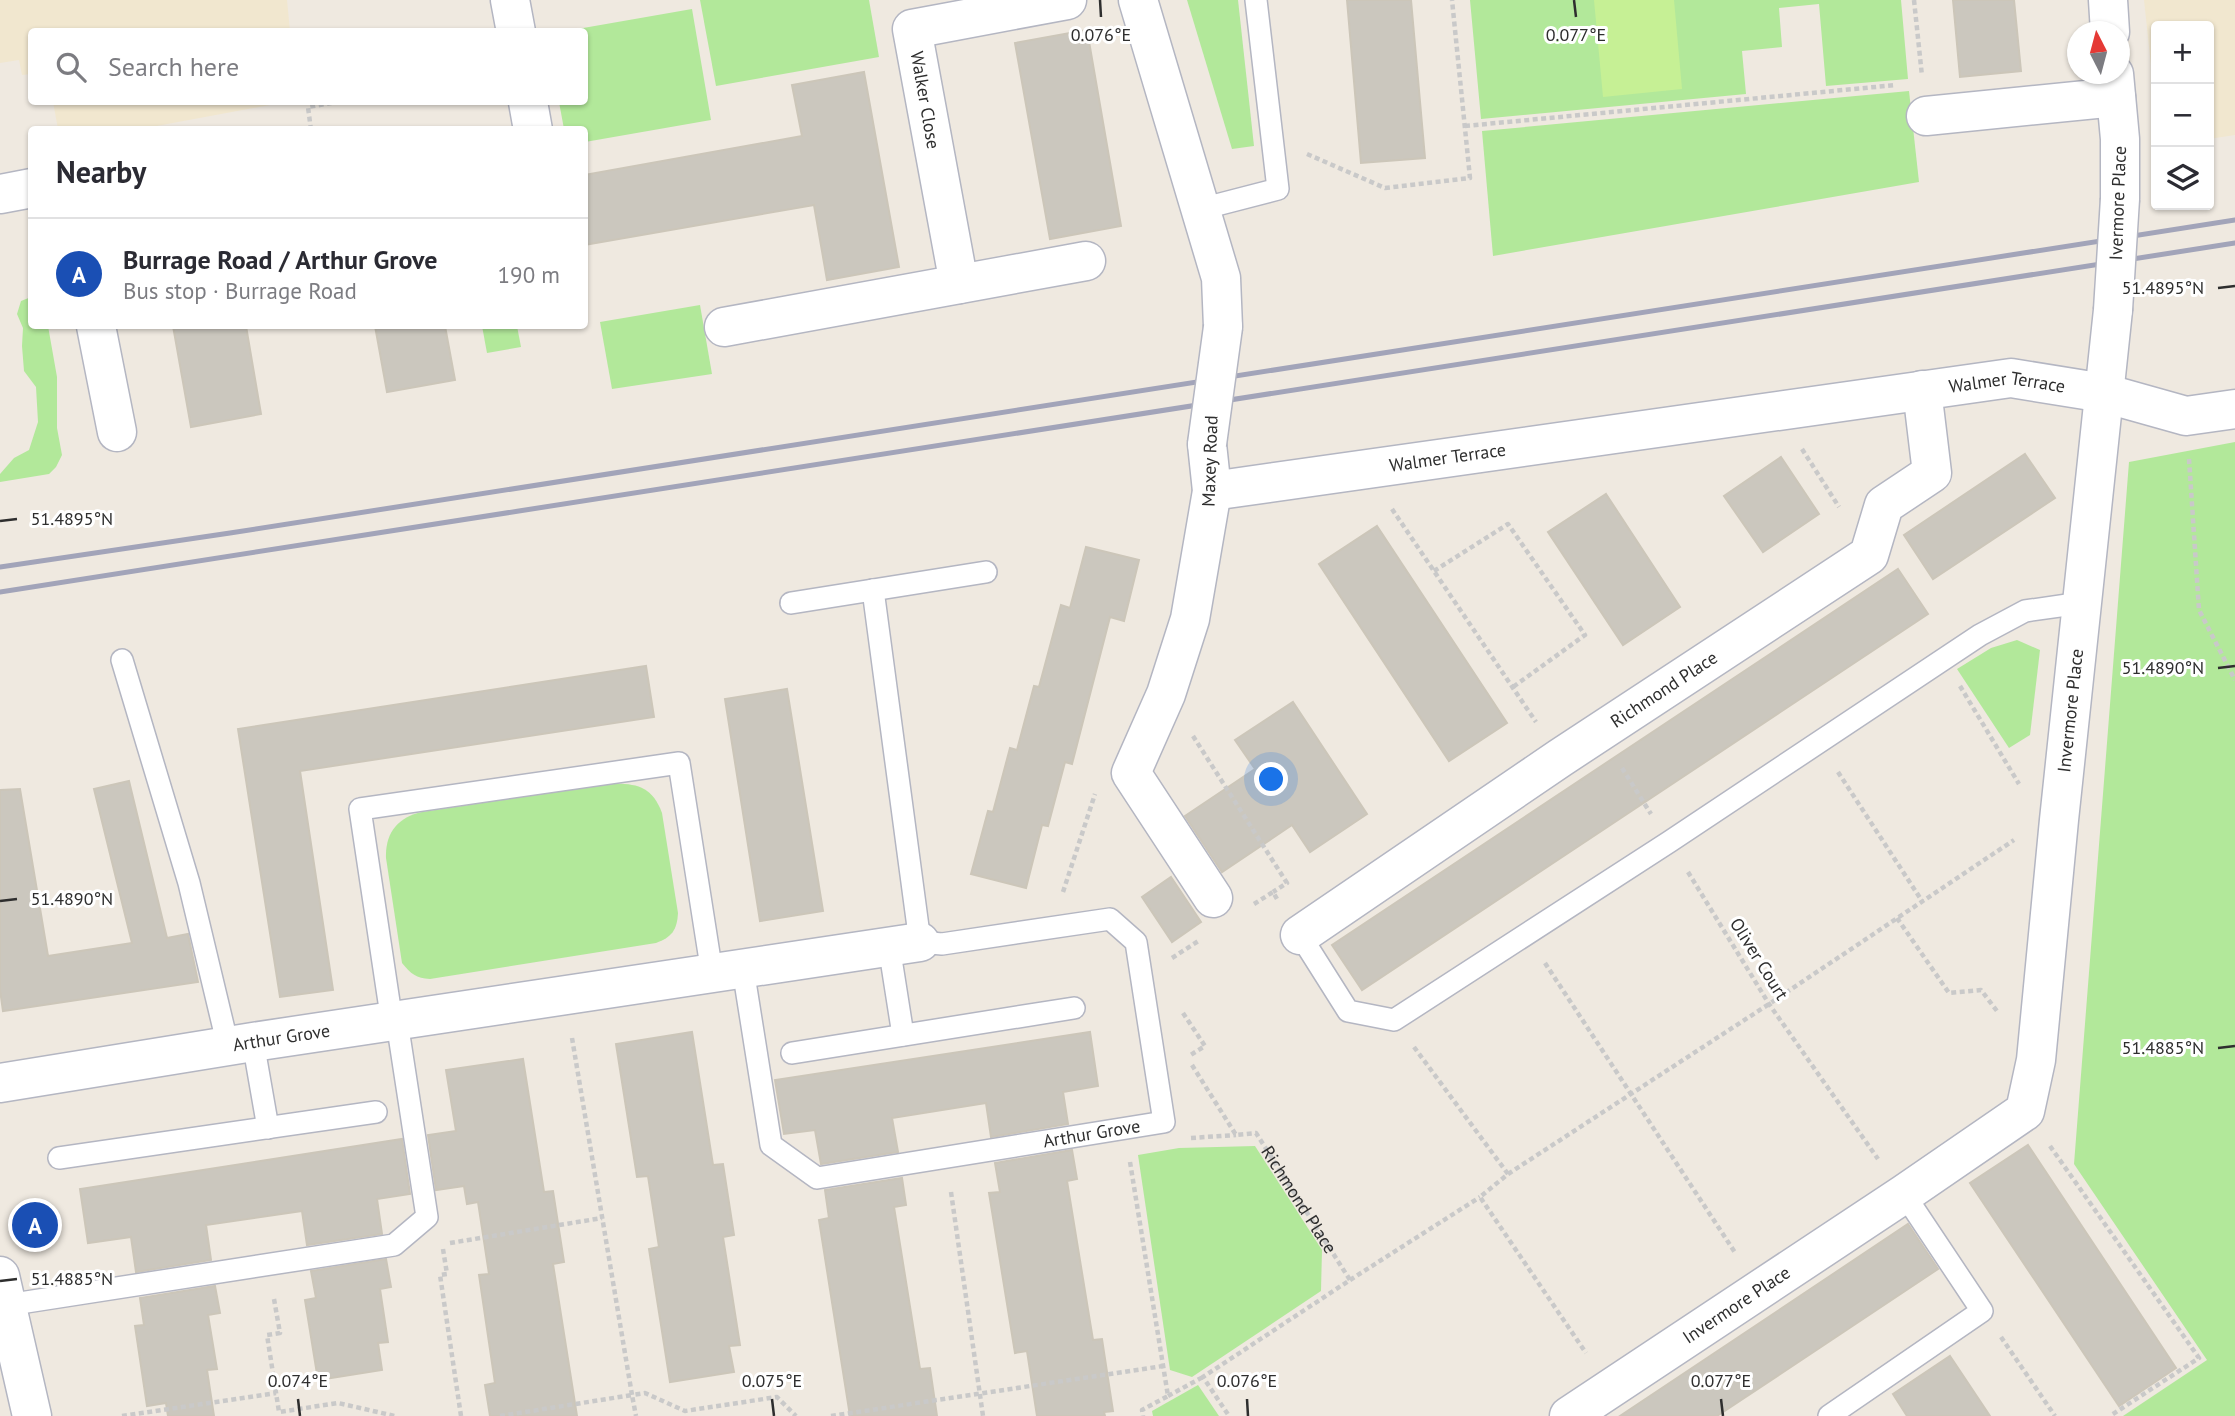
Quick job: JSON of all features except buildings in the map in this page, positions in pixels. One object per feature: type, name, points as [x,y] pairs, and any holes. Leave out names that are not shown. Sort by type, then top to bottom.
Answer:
[{"type":"street","points":[[510,0],[515,28]]},
{"type":"street","name":"Walker Close","points":[[959,284],[912,29],[1067,0]]},
{"type":"street","name":"Maxey Road","points":[[1130,773],[1166,694],[1190,619],[1212,491],[1208,444],[1223,327],[1221,278],[1138,0]]},
{"type":"street","points":[[2108,0],[2109,21]]},
{"type":"street","name":"Ivermore Place","points":[[1924,99],[2115,85],[2120,139],[2120,199],[2113,310]]},
{"type":"street","points":[[529,105],[532,126]]},
{"type":"street","points":[[0,194],[28,189]]},
{"type":"street","points":[[724,327],[1086,261]]},
{"type":"street","name":"Invermore Place","points":[[1569,1416],[1904,1195],[2025,1111],[2036,1060],[2113,310]]},
{"type":"street","points":[[97,329],[117,432]]},
{"type":"street","name":"Walmer Terrace","points":[[1212,491],[2011,378],[2104,393],[2186,416],[2235,409]]},
{"type":"street","points":[[1869,555],[1884,505],[1932,473],[1923,390]]},
{"type":"street","name":"Richmond Place","points":[[1300,935],[1560,758],[1869,555]]},
{"type":"street","points":[[1130,773],[1213,898]]},
{"type":"street","name":"Arthur Grove","points":[[0,1083],[904,944]]},
{"type":"street","points":[[3,1290],[32,1416]]},
{"type":"lane","points":[[1201,209],[1278,189],[1256,0]]},
{"type":"lane","points":[[791,603],[986,572]]},
{"type":"lane","points":[[873,590],[904,944],[904,1035]]},
{"type":"lane","points":[[1300,935],[1349,1010],[1394,1020],[1669,842],[1980,635],[2025,611],[2081,603]]},
{"type":"lane","points":[[122,660],[189,883],[268,1128]]},
{"type":"lane","points":[[3,1290],[269,1264],[394,1245],[427,1217],[360,809],[678,763],[727,971]]},
{"type":"lane","name":"Arthur Grove","points":[[727,971],[771,1145],[817,1178],[1164,1122],[1136,942],[1110,919],[942,944],[904,944]]},
{"type":"lane","points":[[792,1053],[1074,1008]]},
{"type":"lane","points":[[59,1158],[376,1112]]},
{"type":"lane","points":[[1829,1416],[1982,1311],[1904,1195]]},
{"type":"path","points":[[1270,138],[1385,188],[1470,178],[1452,0]]},
{"type":"path","points":[[1465,126],[1924,99],[1914,0]]},
{"type":"path","points":[[310,126],[308,107],[320,105]]},
{"type":"path","points":[[1778,411],[1869,555]]},
{"type":"path","points":[[2186,416],[2199,610],[2235,680]]},
{"type":"path","name":"Walmer Terrace","points":[[1365,470],[1560,758]]},
{"type":"path","points":[[1434,571],[1508,524],[1585,635],[1513,687]]},
{"type":"path","points":[[1943,659],[2024,792]]},
{"type":"path","points":[[1166,694],[1287,883],[1251,907]]},
{"type":"path","name":"Oliver Court","points":[[1599,732],[1769,1003],[1904,1195]]},
{"type":"path","points":[[1818,742],[1922,901]]},
{"type":"path","points":[[1067,925],[1063,891],[1101,775],[1130,773]]},
{"type":"path","points":[[1143,1416],[1142,1410],[1203,1377],[1480,1197],[1508,1174],[2021,835]]},
{"type":"path","points":[[1273,892],[1300,935]]},
{"type":"path","points":[[1897,918],[1949,993],[1981,990],[2036,1060]]},
{"type":"path","points":[[1526,934],[1760,1290]]},
{"type":"path","points":[[1163,964],[1207,935]]},
{"type":"path","points":[[565,996],[636,1416]]},
{"type":"path","name":"Richmond Place","points":[[1176,1004],[1205,1046],[1187,1057],[1236,1135],[1256,1133],[1350,1280]]},
{"type":"path","points":[[1394,1020],[1508,1174]]},
{"type":"path","points":[[2025,1111],[2199,1358],[2110,1416]]},
{"type":"path","points":[[1125,1129],[1168,1396]]},
{"type":"path","points":[[946,1158],[983,1416]]},
{"type":"path","points":[[1480,1197],[1611,1389]]},
{"type":"path","points":[[461,1416],[440,1275],[447,1274],[442,1244],[602,1218]]},
{"type":"path","points":[[269,1264],[279,1333],[267,1335],[279,1414],[338,1403],[395,1416]]},
{"type":"path","points":[[1982,1311],[2054,1416]]},
{"type":"path","points":[[831,1416],[1163,1366]]},
{"type":"path","points":[[1203,1377],[1229,1416]]},
{"type":"path","points":[[122,1416],[276,1393]]},
{"type":"path","points":[[499,1416],[645,1393],[685,1411],[778,1397],[796,1416]]},
{"type":"shaded area","points":[[0,0],[287,0],[290,28],[28,28],[28,74],[22,75],[19,60],[0,63]]},
{"type":"shaded area","points":[[2144,0],[2235,0],[2235,135],[2214,138],[2214,21],[2151,21],[2151,65]]},
{"type":"shaded area","points":[[54,105],[270,105],[157,126],[57,126]]},
{"type":"green space","points":[[700,0],[869,0],[879,57],[716,86]]},
{"type":"green space","points":[[1187,0],[1238,0],[1254,146],[1232,149]]},
{"type":"green space","points":[[1470,0],[1901,0],[1908,79],[1826,86],[1819,4],[1779,8],[1782,47],[1742,51],[1746,94],[1481,119]]},
{"type":"green space","points":[[1594,0],[1674,0],[1682,89],[1603,97]]},
{"type":"green space","points":[[692,9],[711,120],[588,141],[588,126],[563,126],[560,105],[588,105],[588,28],[583,28]]},
{"type":"green space","points":[[1909,91],[1919,182],[1493,256],[1482,131]]},
{"type":"green space","points":[[28,298],[28,329],[49,329],[57,377],[57,428],[62,455],[49,474],[0,482],[0,474],[14,458],[29,450],[38,422],[36,387],[24,371],[23,328],[17,314],[21,301]]},
{"type":"green space","points":[[700,305],[712,374],[612,389],[600,322]]},
{"type":"green space","points":[[483,329],[518,329],[521,347],[487,353]]},
{"type":"green space","points":[[2235,442],[2235,1416],[2123,1416],[2207,1360],[2074,1164],[2129,462]]},
{"type":"green space","points":[[2017,640],[2040,650],[2030,735],[2009,748],[1957,669],[1991,648]]},
{"type":"green space","points":[[609,784],[627,784],[642,788],[653,797],[662,813],[678,913],[675,928],[670,935],[656,943],[430,979],[417,976],[405,967],[402,963],[386,858],[388,841],[400,822],[422,812]]},
{"type":"green space","points":[[1255,1146],[1322,1250],[1321,1291],[1192,1377],[1170,1370],[1138,1155],[1179,1148]]},
{"type":"green space","points":[[1198,1385],[1219,1416],[1153,1416],[1152,1411]]},
{"type":"railway","points":[[0,567],[2235,220]]},
{"type":"railway","points":[[0,592],[2235,243]]},
{"type":"place","name":"Burrage Road / Arthur Grove","points":[[35,1225]]}]
